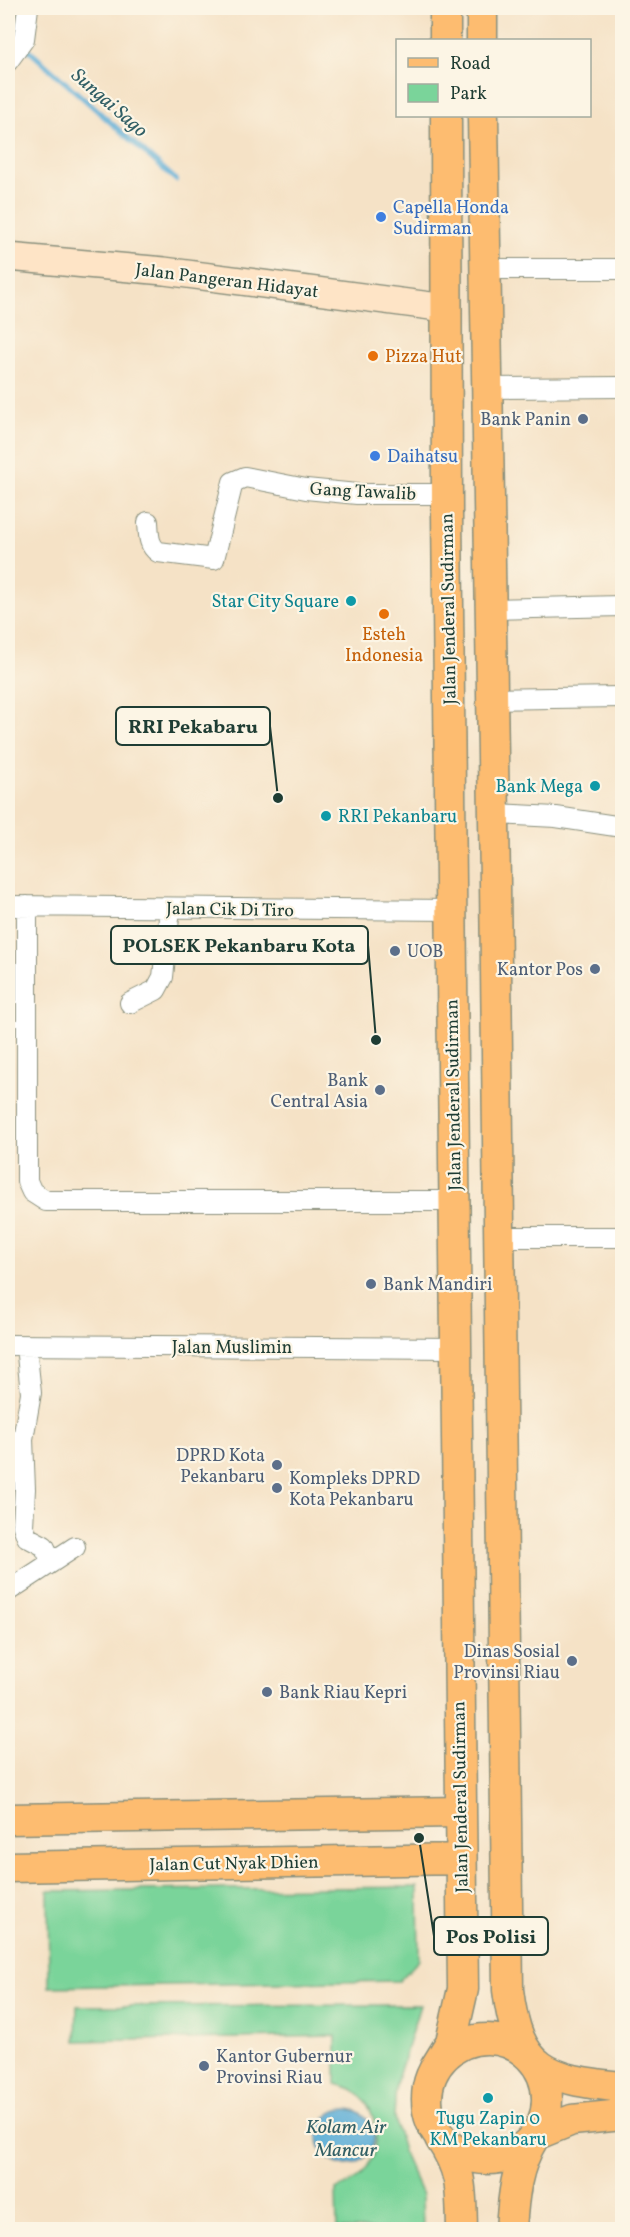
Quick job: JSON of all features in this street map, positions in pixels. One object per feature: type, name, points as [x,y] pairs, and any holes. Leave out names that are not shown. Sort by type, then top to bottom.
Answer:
[{"type":"main road","points":[[445,8],[445,39]]},
{"type":"main road","points":[[482,8],[482,39]]},
{"type":"main road","name":"Jalan Jenderal Sudirman","points":[[435,2068],[451,2043],[463,1989],[447,494],[446,117]]},
{"type":"main road","points":[[483,117],[508,1990],[517,2037],[539,2071],[547,2096],[541,2126],[527,2148],[516,2181],[511,2229]]},
{"type":"main road","name":"Jalan Pangeran Hidayat","points":[[8,257],[164,271],[446,308]]},
{"type":"main road","points":[[448,565],[489,564]]},
{"type":"main road","points":[[457,1510],[503,1509]]},
{"type":"main road","points":[[8,1819],[460,1812]]},
{"type":"main road","points":[[402,1813],[402,1860]]},
{"type":"main road","name":"Jalan Cut Nyak Dhien","points":[[8,1867],[461,1858]]},
{"type":"main road","points":[[462,2229],[461,2189],[457,2168],[432,2126],[426,2097],[435,2068],[444,2057],[457,2047],[472,2041],[504,2042],[519,2049],[545,2070],[567,2079],[588,2084],[622,2087]]},
{"type":"main road","points":[[440,2138],[451,2148],[469,2157],[489,2159],[508,2155],[525,2145],[535,2135],[572,2120],[622,2115]]},
{"type":"street","points":[[8,61],[24,39],[28,8]]},
{"type":"street","points":[[485,269],[622,269]]},
{"type":"street","points":[[486,388],[622,387]]},
{"type":"street","name":"Gang Tawalib","points":[[148,522],[150,540],[153,548],[158,552],[214,559],[233,482],[239,478],[245,477],[306,489],[357,494],[447,494]]},
{"type":"street","points":[[490,609],[622,606]]},
{"type":"street","points":[[492,699],[622,697]]},
{"type":"street","points":[[494,814],[556,817],[622,827]]},
{"type":"street","points":[[17,906],[27,1182],[32,1192],[46,1201],[454,1201]]},
{"type":"street","name":"Jalan Cik Di Tiro","points":[[17,906],[452,910]]},
{"type":"street","points":[[130,1003],[156,990],[163,977],[170,908]]},
{"type":"street","points":[[498,1237],[622,1238]]},
{"type":"street","points":[[17,1345],[30,1393],[23,1439],[25,1489],[23,1526],[27,1537],[44,1546],[52,1562]]},
{"type":"street","name":"Jalan Muslimin","points":[[17,1345],[456,1348]]},
{"type":"street","points":[[8,1591],[75,1546]]},
{"type":"green space","points":[[418,1887],[419,1960],[399,1981],[49,1987],[48,1891]]},
{"type":"green space","points":[[420,2005],[396,2084],[394,2118],[404,2155],[422,2195],[423,2229],[337,2229],[336,2190],[358,2178],[367,2167],[373,2156],[376,2132],[370,2109],[363,2098],[354,2090],[336,2084],[336,2036],[76,2041],[77,2006]]},
{"type":"water","name":"Kolam Air Mancur","points":[[341,2109],[351,2109],[366,2117],[372,2126],[374,2137],[372,2148],[366,2157],[351,2165],[341,2165],[330,2160],[323,2153],[318,2142],[318,2132],[323,2121],[330,2114]]},
{"type":"waterway","name":"Sungai Sago","points":[[8,32],[16,39]]},
{"type":"waterway","name":"Sungai Sago","points":[[25,47],[176,180]]},
{"type":"place","name":"Capella Honda Sudirman","points":[[381,217]]},
{"type":"place","name":"Pizza Hut","points":[[373,356]]},
{"type":"place","name":"Bank Panin","points":[[583,419]]},
{"type":"place","name":"Daihatsu","points":[[375,456]]},
{"type":"place","name":"Star City Square","points":[[351,601]]},
{"type":"place","name":"Esteh Indonesia","points":[[384,614]]},
{"type":"place","name":"Bank Mega","points":[[595,786]]},
{"type":"place","name":"RRI Pekabaru","points":[[278,798]]},
{"type":"place","name":"RRI Pekanbaru","points":[[326,816]]},
{"type":"place","name":"UOB","points":[[395,951]]},
{"type":"place","name":"Kantor Pos","points":[[595,969]]},
{"type":"place","name":"POLSEK Pekanbaru Kota","points":[[376,1040]]},
{"type":"place","name":"Bank Central Asia","points":[[380,1090]]},
{"type":"place","name":"Bank Mandiri","points":[[371,1284]]},
{"type":"place","name":"DPRD Kota Pekanbaru","points":[[277,1465]]},
{"type":"place","name":"Kompleks DPRD Kota Pekanbaru","points":[[277,1488]]},
{"type":"place","name":"Dinas Sosial Provinsi Riau","points":[[572,1661]]},
{"type":"place","name":"Bank Riau Kepri","points":[[267,1692]]},
{"type":"place","name":"Pos Polisi","points":[[419,1838]]},
{"type":"place","name":"Kantor Gubernur Provinsi Riau","points":[[204,2066]]},
{"type":"place","name":"Tugu Zapin 0 KM Pekanbaru","points":[[488,2098]]}]
